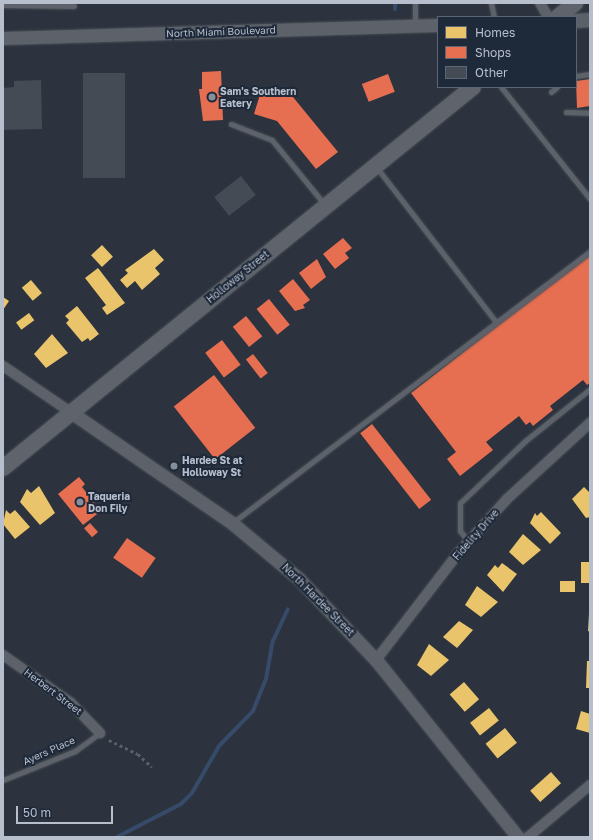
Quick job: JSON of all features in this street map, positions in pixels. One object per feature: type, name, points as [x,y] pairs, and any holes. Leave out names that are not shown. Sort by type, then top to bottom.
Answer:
[{"type":"main road","points":[[559,16],[575,3]]},
{"type":"main road","points":[[577,21],[590,20]]},
{"type":"main road","name":"Holloway Street","points":[[3,468],[472,88]]},
{"type":"street","points":[[540,3],[547,16]]},
{"type":"street","name":"North Miami Boulevard","points":[[3,38],[437,25]]},
{"type":"street","points":[[3,366],[72,413]]},
{"type":"street","name":"North Hardee Street","points":[[72,413],[232,523],[299,579],[376,660],[518,837]]},
{"type":"street","name":"Fidelity Drive","points":[[376,660],[469,542],[507,499],[590,422]]},
{"type":"street","name":"Herbert Street","points":[[3,655],[71,703],[100,733]]},
{"type":"street","points":[[528,837],[590,785]]},
{"type":"lane","points":[[415,3],[416,25]]},
{"type":"lane","points":[[491,3],[494,16]]},
{"type":"lane","points":[[3,5],[74,6]]},
{"type":"lane","points":[[577,76],[590,74]]},
{"type":"lane","points":[[502,88],[590,199]]},
{"type":"lane","points":[[551,92],[556,88]]},
{"type":"lane","points":[[566,112],[590,113]]},
{"type":"lane","points":[[231,124],[272,140],[326,206]]},
{"type":"lane","points":[[376,166],[496,322]]},
{"type":"lane","points":[[232,523],[590,251]]},
{"type":"lane","points":[[469,542],[460,531],[460,503],[519,446],[590,389]]},
{"type":"lane","name":"Ayers Place","points":[[3,780],[75,751],[100,733]]},
{"type":"path","points":[[100,733],[138,754],[152,767]]},
{"type":"building: Homes","points":[[102,245],[113,257],[102,267],[91,255]]},
{"type":"building: Homes","points":[[154,249],[164,260],[155,268],[160,274],[142,290],[135,281],[127,288],[120,280],[128,273],[125,270]]},
{"type":"building: Homes","points":[[98,268],[125,303],[107,315],[102,308],[106,305],[85,278]]},
{"type":"building: Homes","points":[[31,280],[42,293],[33,301],[22,288]]},
{"type":"building: Homes","points":[[3,297],[9,301],[3,310]]},
{"type":"building: Homes","points":[[77,306],[99,334],[90,341],[88,338],[82,342],[66,323],[69,320],[65,316]]},
{"type":"building: Homes","points":[[29,313],[34,320],[21,330],[16,322]]},
{"type":"building: Homes","points":[[52,334],[68,353],[46,368],[34,354]]},
{"type":"building: Homes","points":[[39,486],[55,513],[40,525],[20,502],[27,489],[31,493]]},
{"type":"building: Homes","points":[[584,487],[590,493],[590,517],[586,518],[572,499]]},
{"type":"building: Homes","points":[[6,510],[10,514],[15,510],[30,527],[15,539],[3,524]]},
{"type":"building: Homes","points":[[541,512],[561,533],[550,544],[530,523],[535,513],[537,516]]},
{"type":"building: Homes","points":[[523,534],[541,550],[523,565],[509,552]]},
{"type":"building: Homes","points":[[581,562],[590,562],[590,583],[581,583]]},
{"type":"building: Homes","points":[[502,563],[517,574],[503,592],[487,575],[495,565],[498,568]]},
{"type":"building: Homes","points":[[560,581],[575,581],[575,592],[560,592]]},
{"type":"building: Homes","points":[[477,586],[498,602],[481,617],[465,605]]},
{"type":"building: Homes","points":[[590,614],[590,632],[588,631]]},
{"type":"building: Homes","points":[[459,621],[473,630],[457,648],[443,637]]},
{"type":"building: Homes","points":[[429,644],[449,660],[431,676],[417,665]]},
{"type":"building: Homes","points":[[587,661],[590,661],[590,688],[586,688]]},
{"type":"building: Homes","points":[[464,682],[479,699],[465,712],[450,694]]},
{"type":"building: Homes","points":[[489,708],[499,721],[480,735],[470,723]]},
{"type":"building: Homes","points":[[581,711],[590,714],[590,733],[576,729]]},
{"type":"building: Homes","points":[[505,728],[517,743],[498,758],[486,744]]},
{"type":"building: Homes","points":[[551,772],[561,783],[540,802],[530,791]]},
{"type":"building: Shops","name":"Sam's Southern Eatery","points":[[221,71],[223,120],[203,121],[199,89],[202,89],[202,72]]},
{"type":"building: Shops","points":[[388,74],[395,92],[369,102],[362,84]]},
{"type":"building: Shops","points":[[590,79],[590,106],[577,108],[577,81]]},
{"type":"building: Shops","points":[[262,88],[293,97],[338,152],[316,169],[277,121],[254,114]]},
{"type":"building: Shops","points":[[343,238],[352,248],[345,253],[349,258],[335,269],[323,254]]},
{"type":"building: Shops","points":[[590,253],[590,383],[587,385],[583,380],[550,406],[553,410],[533,426],[530,422],[526,425],[519,416],[486,442],[493,450],[460,476],[447,459],[456,452],[411,393]]},
{"type":"building: Shops","points":[[317,259],[326,277],[311,289],[299,273]]},
{"type":"building: Shops","points":[[293,279],[310,300],[303,305],[305,308],[295,311],[279,291]]},
{"type":"building: Shops","points":[[269,299],[290,325],[277,335],[257,309]]},
{"type":"building: Shops","points":[[246,316],[262,336],[249,347],[233,327]]},
{"type":"building: Shops","points":[[222,340],[241,365],[224,377],[205,353]]},
{"type":"building: Shops","points":[[253,354],[268,373],[261,378],[246,360]]},
{"type":"building: Shops","points":[[214,375],[255,428],[215,459],[174,406]]},
{"type":"building: Shops","points":[[372,424],[431,500],[419,509],[360,433]]},
{"type":"building: Shops","name":"Taqueria Don Fily","points":[[79,477],[85,484],[82,487],[101,511],[83,525],[58,494]]},
{"type":"building: Shops","points":[[90,523],[98,532],[92,537],[84,528]]},
{"type":"building: Shops","points":[[127,538],[156,558],[142,578],[113,558]]},
{"type":"building: Other","points":[[83,73],[125,73],[125,178],[83,178]]},
{"type":"building: Other","points":[[41,80],[42,129],[3,130],[3,88],[14,87],[14,81]]},
{"type":"building: Other","points":[[241,176],[256,195],[229,216],[214,197]]},
{"type":"waterway","points":[[395,3],[395,9]]},
{"type":"waterway","points":[[117,837],[181,804],[192,793],[219,746],[253,711],[266,679],[273,641],[288,609]]},
{"type":"place","name":"Sam's Southern Eatery","points":[[212,97]]},
{"type":"place","name":"Hardee St at Holloway St","points":[[174,466]]},
{"type":"place","name":"Taqueria Don Fily","points":[[80,502]]}]
